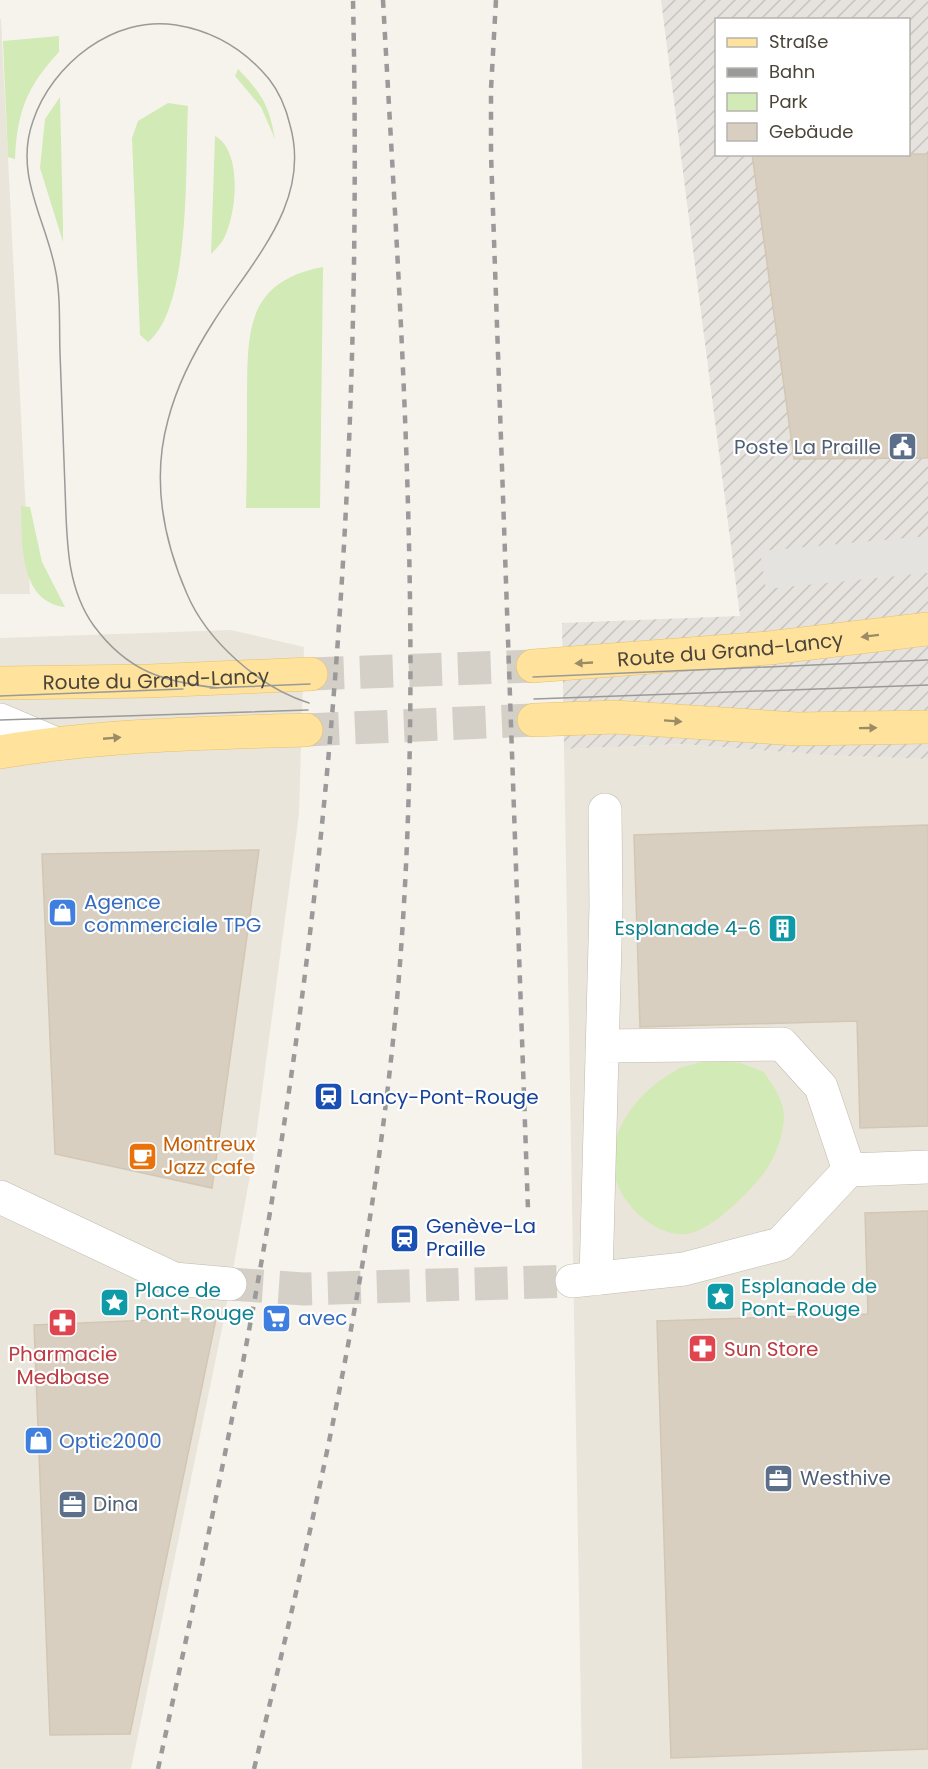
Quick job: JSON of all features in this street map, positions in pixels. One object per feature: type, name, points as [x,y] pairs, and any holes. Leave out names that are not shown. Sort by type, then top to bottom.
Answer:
[{"type":"main road","name":"Route du Grand-Lancy","points":[[533,666],[757,649],[928,629]]},
{"type":"main road","name":"Route du Grand-Lancy","points":[[0,682],[149,681],[311,674]]},
{"type":"main road","points":[[534,720],[615,717],[797,729],[928,727]]},
{"type":"main road","points":[[0,752],[54,743],[140,735],[306,730]]},
{"type":"street","points":[[0,720],[54,743]]},
{"type":"street","points":[[605,810],[603,1046],[584,1280],[684,1269],[780,1244],[849,1170],[928,1167]]},
{"type":"street","points":[[603,1046],[782,1044],[821,1087],[849,1170]]},
{"type":"street","points":[[0,1197],[174,1279],[230,1284]]},
{"type":"shaded area","points":[[661,0],[928,0],[928,759],[824,755],[682,744],[564,749],[562,623],[740,616]]},
{"type":"shaded area","points":[[1,19],[30,594],[0,594]]},
{"type":"shaded area","points":[[928,536],[928,573],[766,589],[760,551]]},
{"type":"shaded area","points":[[231,630],[304,647],[299,814],[253,1159],[224,1319],[131,1769],[0,1769],[0,638]]},
{"type":"shaded area","points":[[682,744],[824,755],[928,759],[928,1769],[582,1769],[564,749]]},
{"type":"green space","points":[[59,36],[59,52],[39,76],[21,113],[15,159],[8,157],[3,41]]},
{"type":"green space","points":[[238,69],[263,101],[270,117],[275,139],[261,107],[235,76]]},
{"type":"green space","points":[[60,97],[63,242],[40,168],[45,119]]},
{"type":"green space","points":[[168,103],[188,106],[183,232],[172,298],[162,324],[148,342],[140,335],[132,138],[138,121]]},
{"type":"green space","points":[[215,136],[224,144],[230,155],[235,184],[232,215],[228,229],[222,242],[211,254]]},
{"type":"green space","points":[[323,267],[320,508],[246,508],[248,355],[255,315],[264,299],[278,285],[297,274]]},
{"type":"green space","points":[[21,506],[30,507],[42,562],[65,607],[50,603],[39,594],[31,582],[23,552]]},
{"type":"green space","points":[[709,1060],[741,1063],[764,1072],[782,1103],[784,1116],[782,1133],[773,1159],[764,1173],[729,1210],[696,1231],[686,1234],[673,1233],[660,1229],[642,1217],[622,1194],[614,1174],[613,1153],[618,1134],[627,1115],[641,1097],[678,1069]]},
{"type":"building","points":[[928,154],[928,458],[794,459],[752,156]]},
{"type":"building","name":"Esplanade 4-6","points":[[928,825],[928,1126],[860,1128],[857,1021],[640,1027],[634,835]]},
{"type":"building","points":[[259,850],[212,1188],[55,1154],[42,854]]},
{"type":"building","points":[[928,1211],[928,1749],[671,1758],[657,1321],[868,1314],[865,1213]]},
{"type":"building","points":[[216,1319],[130,1734],[50,1735],[34,1325]]},
{"type":"tunnel","points":[[311,674],[533,666]]},
{"type":"tunnel","points":[[306,730],[534,720]]},
{"type":"tunnel","points":[[230,1284],[304,1289],[572,1281]]},
{"type":"tram line","points":[[218,688],[164,678],[134,664],[107,642],[94,626],[78,594],[67,542],[58,289],[55,268],[33,196],[27,159],[28,140],[42,100],[70,63],[88,48],[109,36],[130,28],[153,24],[176,25],[203,32],[227,43],[250,59],[273,84],[287,113],[290,125],[295,153],[293,180],[286,205],[261,253],[207,333],[181,381],[163,442],[161,486],[162,508],[172,552],[196,612],[221,645],[254,674],[272,686],[309,703]]},
{"type":"tram line","points":[[533,677],[928,660]]},
{"type":"tram line","points":[[210,688],[310,684]]},
{"type":"tram line","points":[[534,699],[928,685]]},
{"type":"tram line","points":[[0,696],[183,689]]},
{"type":"tram line","points":[[0,720],[308,710]]},
{"type":"railway","points":[[158,1769],[212,1516],[262,1261],[289,1091],[322,820],[335,683],[350,410],[354,274],[353,0]]},
{"type":"railway","points":[[254,1769],[301,1573],[342,1376],[376,1177],[399,976],[407,854],[410,610],[403,366],[383,0]]},
{"type":"railway","points":[[496,0],[491,89],[491,154],[528,1210]]},
{"type":"place","name":"Poste La Praille","points":[[902,447]]},
{"type":"place","name":"Agence commerciale TPG","points":[[63,913]]},
{"type":"place","name":"Esplanade 4-6","points":[[782,928]]},
{"type":"place","name":"Lancy-Pont-Rouge","points":[[329,1097]]},
{"type":"place","name":"Montreux Jazz cafe","points":[[142,1156]]},
{"type":"place","name":"Genève-La Praille","points":[[405,1238]]},
{"type":"place","name":"Esplanade de Pont-Rouge","points":[[720,1297]]},
{"type":"place","name":"Place de Pont-Rouge","points":[[114,1302]]},
{"type":"place","name":"avec","points":[[277,1318]]},
{"type":"place","name":"Pharmacie Medbase","points":[[63,1323]]},
{"type":"place","name":"Sun Store","points":[[703,1349]]},
{"type":"place","name":"Optic2000","points":[[38,1441]]},
{"type":"place","name":"Westhive","points":[[779,1478]]},
{"type":"place","name":"Dina","points":[[72,1504]]}]
